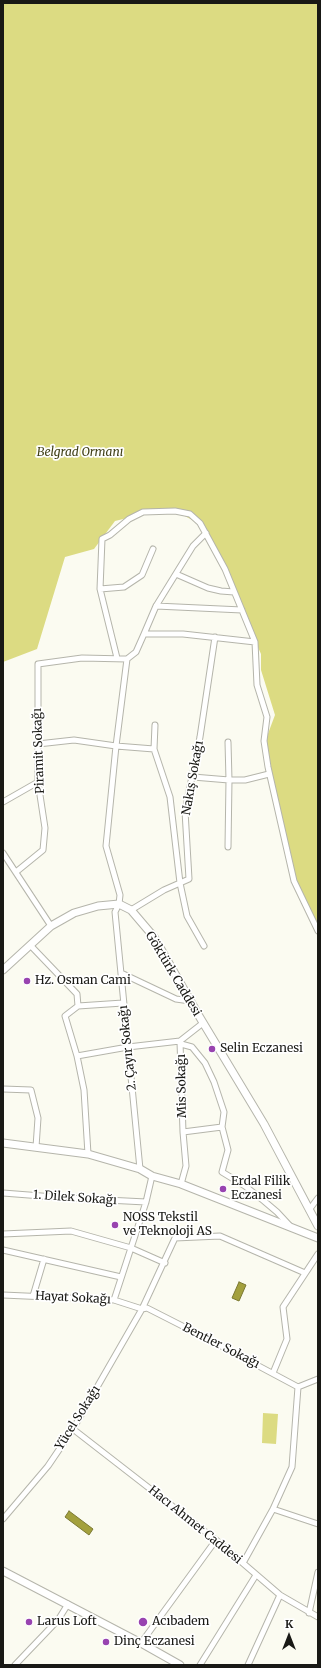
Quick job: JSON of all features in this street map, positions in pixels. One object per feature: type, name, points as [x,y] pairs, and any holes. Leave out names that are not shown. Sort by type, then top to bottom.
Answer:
[{"type":"main road","name":"Göktürk Caddesi","points":[[119,904],[131,910],[154,937],[190,1001],[264,1124],[318,1226]]},
{"type":"main road","points":[[3,970],[52,926],[74,913],[98,906],[119,904]]},
{"type":"main road","points":[[3,1143],[88,1154],[140,1169],[152,1176],[181,1184],[318,1238]]},
{"type":"main road","points":[[3,1571],[68,1604],[180,1665]]},
{"type":"street","points":[[206,532],[193,546],[156,606],[136,652],[127,659],[117,658],[100,589],[102,539],[110,535],[135,515],[151,511],[183,512],[195,518],[206,532],[225,569],[255,642],[256,685],[267,717],[264,741],[269,774],[294,881],[318,931]]},
{"type":"street","points":[[100,589],[124,587],[142,574],[153,549]]},
{"type":"street","points":[[176,574],[208,588],[234,592]]},
{"type":"street","points":[[156,606],[242,610]]},
{"type":"street","points":[[144,634],[182,634],[255,642]]},
{"type":"street","name":"Nakış Sokağı","points":[[180,884],[189,879],[185,811],[193,778],[214,637]]},
{"type":"street","name":"Piramit Sokağı","points":[[16,872],[43,850],[45,828],[38,782],[38,664],[82,658],[117,658]]},
{"type":"street","points":[[119,904],[120,895],[106,846],[116,746],[127,659]]},
{"type":"street","points":[[155,725],[154,749],[170,797],[180,884],[187,916],[204,946]]},
{"type":"street","points":[[38,744],[74,740],[116,746],[154,749]]},
{"type":"street","points":[[228,742],[228,847]]},
{"type":"street","points":[[193,778],[245,780],[269,774]]},
{"type":"street","points":[[3,802],[38,782]]},
{"type":"street","points":[[3,853],[52,926]]},
{"type":"street","points":[[131,910],[164,890],[180,884]]},
{"type":"street","name":"2. Çayır Sokağı","points":[[119,904],[115,912],[140,1169]]},
{"type":"street","points":[[31,946],[77,994],[78,1006]]},
{"type":"street","points":[[121,973],[176,999],[190,1001]]},
{"type":"street","points":[[88,1154],[84,1090],[77,1056],[65,1016],[78,1006],[123,1003]]},
{"type":"street","points":[[180,1042],[203,1023]]},
{"type":"street","points":[[77,1056],[128,1047],[180,1042],[192,1047],[205,1063],[214,1082],[224,1112],[222,1127],[228,1150],[222,1172],[245,1186],[264,1201],[292,1228]]},
{"type":"street","name":"Mis Sokağı","points":[[180,1042],[183,1132],[186,1166],[181,1184]]},
{"type":"street","points":[[3,1089],[31,1090],[38,1118],[36,1147]]},
{"type":"street","name":"Mis Sokağı","points":[[183,1132],[222,1127]]},
{"type":"street","points":[[114,1300],[146,1202],[152,1176]]},
{"type":"street","name":"1. Dilek Sokağı","points":[[3,1193],[146,1202]]},
{"type":"street","points":[[309,1210],[318,1198]]},
{"type":"street","points":[[3,1234],[71,1231],[131,1248],[164,1263]]},
{"type":"street","name":"Yücel Sokağı","points":[[3,1519],[48,1466],[73,1429],[142,1309],[175,1238],[220,1236],[305,1273]]},
{"type":"street","points":[[3,1250],[121,1277]]},
{"type":"street","points":[[273,1373],[287,1339],[283,1307],[318,1254]]},
{"type":"street","points":[[33,1296],[44,1259]]},
{"type":"street","name":"Hayat Sokağı","points":[[3,1295],[114,1300],[142,1309]]},
{"type":"street","name":"Bentler Sokağı","points":[[142,1309],[147,1308],[298,1387]]},
{"type":"street","points":[[243,1563],[273,1509],[292,1467],[298,1387],[318,1379]]},
{"type":"street","name":"Hacı Ahmet Caddesi","points":[[73,1429],[216,1540],[280,1595],[318,1617]]},
{"type":"street","points":[[273,1509],[318,1524]]},
{"type":"street","points":[[141,1643],[216,1540]]},
{"type":"street","points":[[309,1613],[318,1572]]},
{"type":"street","points":[[200,1665],[256,1575]]},
{"type":"street","points":[[248,1665],[280,1595]]},
{"type":"street","points":[[15,1665],[58,1620],[68,1604]]},
{"type":"green space","name":"Belgrad Ormanı","points":[[3,3],[318,3],[318,932],[296,878],[272,783],[266,739],[275,715],[261,670],[261,654],[225,572],[198,523],[179,513],[144,514],[115,521],[94,549],[65,557],[37,649],[3,662]]},
{"type":"green space","points":[[263,1413],[278,1414],[276,1444],[262,1443]]},
{"type":"shaded area","points":[[239,1282],[246,1285],[239,1301],[232,1298]]},
{"type":"shaded area","points":[[69,1511],[93,1529],[89,1535],[65,1517]]},
{"type":"place","name":"Hz. Osman Cami","points":[[27,981]]},
{"type":"place","name":"Selin Eczanesi","points":[[212,1049]]},
{"type":"place","name":"Erdal Filik Eczanesi","points":[[223,1189]]},
{"type":"place","name":"NOSS Tekstil ve Teknoloji AS","points":[[115,1225]]},
{"type":"place","name":"Larus Loft","points":[[29,1622]]},
{"type":"place","name":"Acıbadem","points":[[143,1622]]},
{"type":"place","name":"Dinç Eczanesi","points":[[106,1642]]}]
